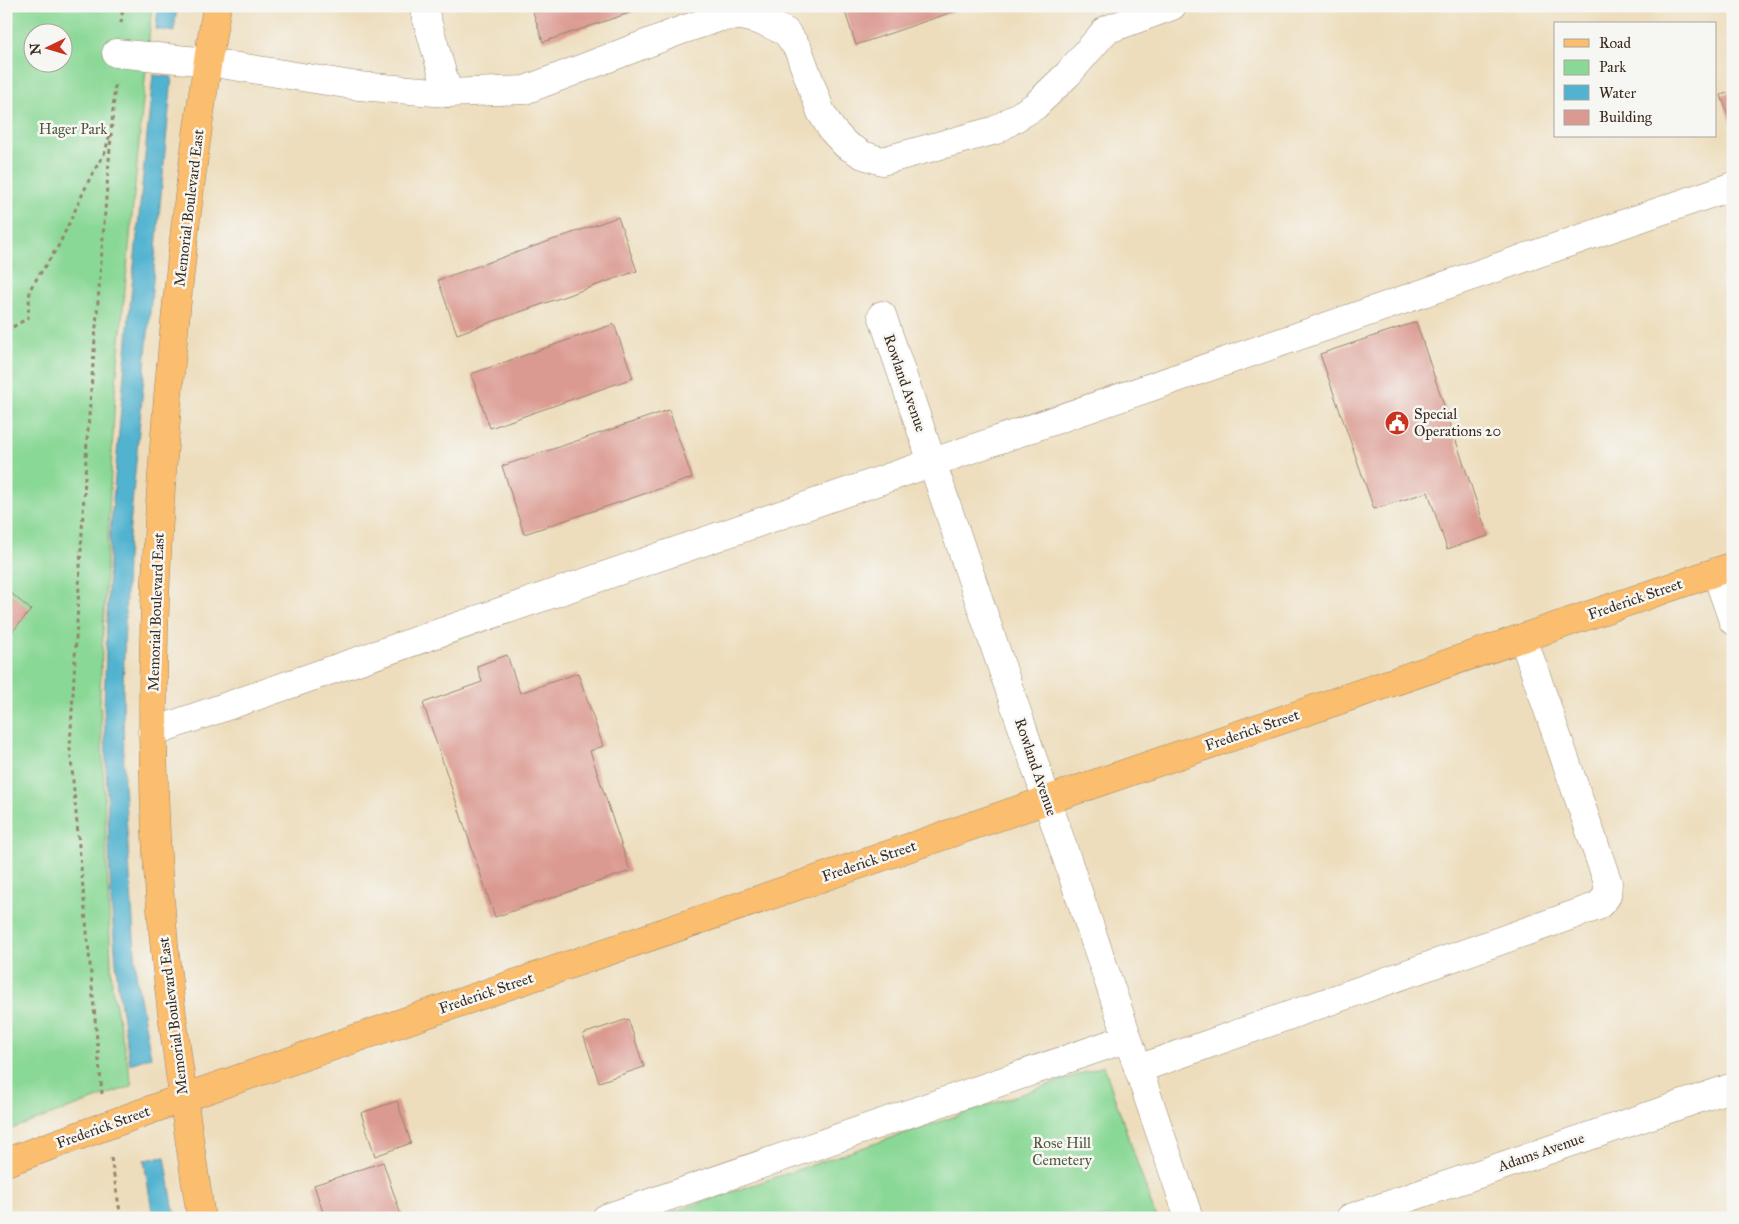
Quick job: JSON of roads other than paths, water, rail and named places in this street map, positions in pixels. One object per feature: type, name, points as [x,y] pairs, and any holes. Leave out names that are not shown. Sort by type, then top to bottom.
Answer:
[{"type":"main road","name":"Memorial Boulevard East","points":[[200,1218],[164,943],[156,837],[152,732],[154,614],[162,451],[181,255],[217,6]]},
{"type":"main road","name":"Frederick Street","points":[[6,1162],[183,1098],[1724,569]]},
{"type":"street","points":[[423,6],[448,93]]},
{"type":"street","points":[[116,53],[208,62],[358,86],[448,93],[525,90],[682,30],[721,17],[743,16],[767,23],[786,32],[798,49],[821,112],[832,130],[846,145],[863,155],[882,161],[996,130],[1035,106],[1068,74],[1106,30],[1172,6]]},
{"type":"street","points":[[152,732],[932,461],[1733,186]]},
{"type":"street","name":"Rowland Avenue","points":[[882,315],[1189,1218]]},
{"type":"street","points":[[1724,569],[1733,621]]},
{"type":"street","points":[[1138,1068],[1598,906],[1607,896],[1608,883],[1523,638]]},
{"type":"street","points":[[606,1218],[1128,1038]]},
{"type":"street","name":"Adams Avenue","points":[[1350,1218],[1733,1087]]},
{"type":"water","points":[[158,6],[177,6],[174,32],[156,29]]},
{"type":"water","points":[[153,75],[172,77],[127,558],[123,689],[124,785],[137,982],[151,1057],[130,1064],[118,987],[111,901],[104,706],[110,534]]},
{"type":"water","points":[[165,1157],[175,1218],[153,1218],[144,1160]]},
{"type":"place","name":"Special Operations 20","points":[[1397,423]]},
{"type":"park label","name":"Hager Park","points":[[73,129]]},
{"type":"park label","name":"Rose Hill Cemetery","points":[[1062,1152]]}]
